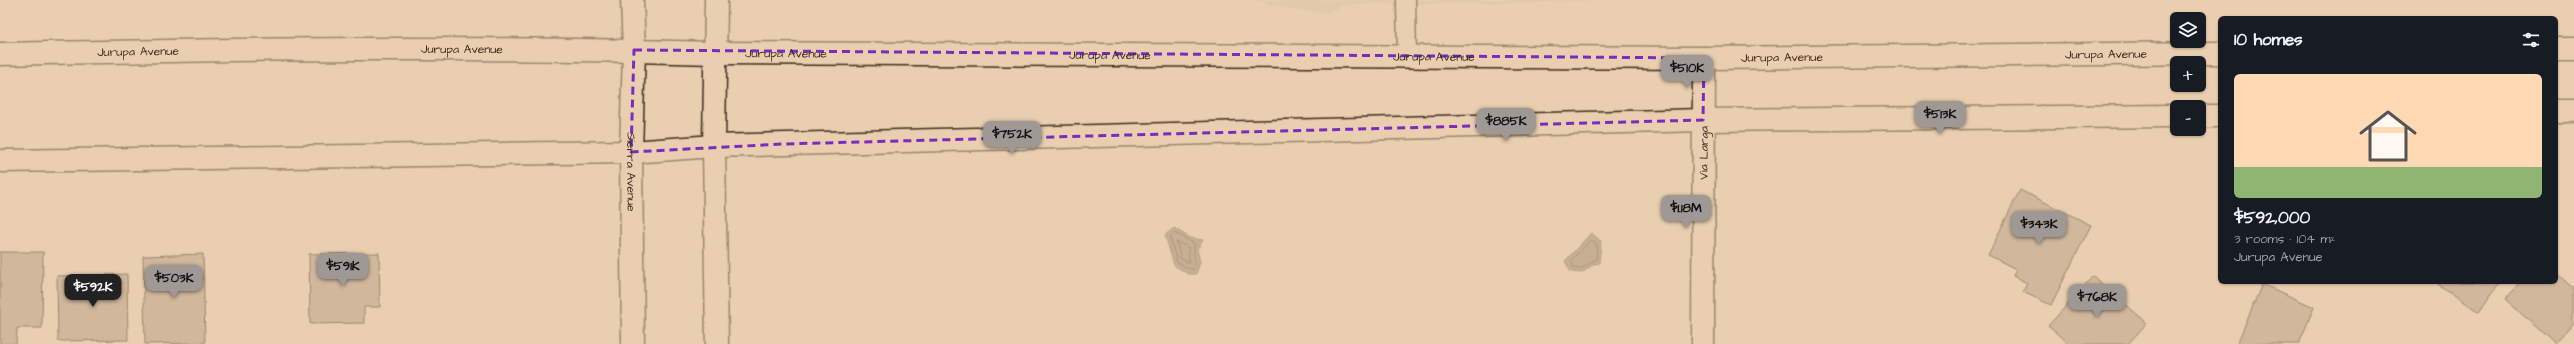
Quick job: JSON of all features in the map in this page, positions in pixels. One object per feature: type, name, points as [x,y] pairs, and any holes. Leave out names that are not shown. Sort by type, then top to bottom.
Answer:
[{"type":"main road","name":"Sierra Avenue","points":[[632,0],[634,50],[631,152],[633,344]]},
{"type":"main road","points":[[716,0],[714,146],[717,344]]},
{"type":"main road","name":"Jurupa Avenue","points":[[0,54],[292,48],[561,48],[716,53],[1178,54],[1407,58],[1704,58],[2218,53]]},
{"type":"main road","points":[[2558,48],[2574,48]]},
{"type":"main road","name":"Via Larga","points":[[1704,58],[1704,344]]},
{"type":"main road","points":[[2558,112],[2574,112]]},
{"type":"main road","points":[[0,161],[631,152],[714,146],[1703,120],[2170,116]]},
{"type":"main road","points":[[2206,116],[2218,116]]},
{"type":"lane","points":[[1406,0],[1407,58]]},
{"type":"highlighted area","points":[[634,50],[1704,58],[1703,120],[783,144],[631,152]]},
{"type":"shaded area","points":[[1253,0],[1626,0],[1523,3],[1361,4],[1342,6],[1328,12],[1298,11]]},
{"type":"water","points":[[1174,228],[1190,238],[1203,240],[1197,249],[1200,262],[1196,274],[1188,274],[1174,265],[1165,235]]},
{"type":"water","points":[[1591,233],[1601,241],[1599,263],[1594,264],[1582,273],[1571,272],[1565,261]]},
{"type":"building","points":[[2020,190],[2091,225],[2051,305],[2023,292],[2027,283],[2013,276],[2016,269],[1988,255]]},
{"type":"building","points":[[0,252],[43,252],[42,328],[17,328],[16,344],[0,344]]},
{"type":"building","points":[[379,253],[380,307],[364,307],[364,323],[310,324],[309,254]]},
{"type":"building","points":[[203,254],[205,343],[145,344],[143,256]]},
{"type":"building","points":[[127,274],[128,340],[58,341],[57,276]]},
{"type":"building","points":[[2558,275],[2574,289],[2574,323],[2555,344],[2505,299],[2518,284],[2558,284]]},
{"type":"building","points":[[2093,276],[2147,323],[2128,344],[2069,344],[2048,326]]},
{"type":"building","points":[[2262,284],[2314,307],[2299,344],[2237,344]]},
{"type":"building","points":[[2438,284],[2499,284],[2479,312]]}]
